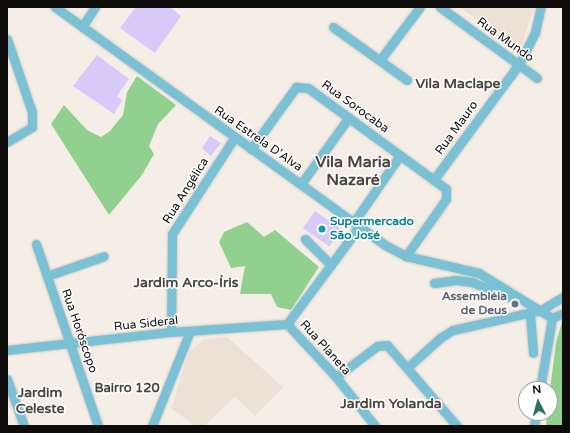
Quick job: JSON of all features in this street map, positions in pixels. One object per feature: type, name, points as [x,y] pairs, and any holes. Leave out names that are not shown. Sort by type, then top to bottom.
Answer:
[{"type":"street","name":"Rua Estrela D'Alva","points":[[55,7],[234,138],[302,184],[385,245],[406,256],[479,273],[552,318]]},
{"type":"street","points":[[82,27],[96,7]]},
{"type":"street","points":[[380,60],[420,7]]},
{"type":"street","name":"Rua Mundo","points":[[440,7],[537,78]]},
{"type":"street","name":"Rua Mauro","points":[[435,178],[519,64],[535,32],[541,7]]},
{"type":"street","points":[[333,27],[407,80]]},
{"type":"street","points":[[7,39],[32,112],[32,127],[7,142]]},
{"type":"street","name":"Rua Sorocaba","points":[[251,150],[296,86],[308,88],[400,155],[435,178],[447,192],[442,204],[406,256]]},
{"type":"street","points":[[302,184],[349,117]]},
{"type":"street","name":"Rua Angélica","points":[[170,332],[172,234],[234,138]]},
{"type":"street","name":"Rua Planeta","points":[[375,426],[336,377],[287,324],[332,265],[400,155]]},
{"type":"street","points":[[305,239],[332,265]]},
{"type":"street","name":"Rua Horóscopo","points":[[36,244],[98,426]]},
{"type":"street","points":[[47,276],[104,256]]},
{"type":"street","points":[[434,283],[465,280],[514,299],[524,300]]},
{"type":"street","points":[[408,367],[440,338],[453,330],[541,310],[563,297]]},
{"type":"street","points":[[530,313],[533,353]]},
{"type":"street","points":[[541,381],[552,318],[563,313]]},
{"type":"street","name":"Rua Sideral","points":[[7,350],[170,332],[190,332],[287,324]]},
{"type":"street","points":[[152,426],[190,332]]},
{"type":"street","points":[[336,377],[377,346],[384,344],[408,367],[457,426]]},
{"type":"street","points":[[7,379],[24,426]]},
{"type":"shaded area","points":[[459,7],[534,7],[520,50]]},
{"type":"shaded area","points":[[227,337],[283,387],[255,416],[235,397],[204,426],[195,426],[171,408],[189,352],[204,339]]},
{"type":"green space","points":[[137,76],[176,105],[158,124],[149,146],[154,154],[142,175],[109,215],[51,124],[64,105],[87,130],[101,137],[110,131],[123,115],[127,92]]},
{"type":"green space","points":[[247,222],[264,237],[275,230],[319,267],[291,310],[277,307],[271,294],[240,294],[245,266],[231,268],[219,242],[224,232]]},
{"type":"green space","points":[[563,318],[563,426],[546,426],[546,421],[558,421],[558,381],[551,381],[556,343]]},
{"type":"building","points":[[136,7],[170,7],[181,16],[155,53],[120,28]]},
{"type":"building","points":[[97,55],[129,79],[117,96],[122,100],[114,114],[73,86]]},
{"type":"building","points":[[210,136],[221,143],[211,156],[202,148]]},
{"type":"building","name":"Supermercado São José","points":[[315,211],[341,229],[329,247],[303,228]]},
{"type":"place","name":"Supermercado São José","points":[[322,229]]},
{"type":"place","name":"Assembléia de Deus","points":[[515,304]]},
{"type":"district","name":"Vila Maclape","points":[[458,84]]},
{"type":"district","name":"Vila Maria Nazaré","points":[[353,171]]},
{"type":"district","name":"Jardim Arco-Íris","points":[[186,283]]},
{"type":"district","name":"Bairro 120","points":[[127,388]]},
{"type":"district","name":"Jardim Celeste","points":[[40,402]]},
{"type":"district","name":"Jardim Yolanda","points":[[391,404]]}]
